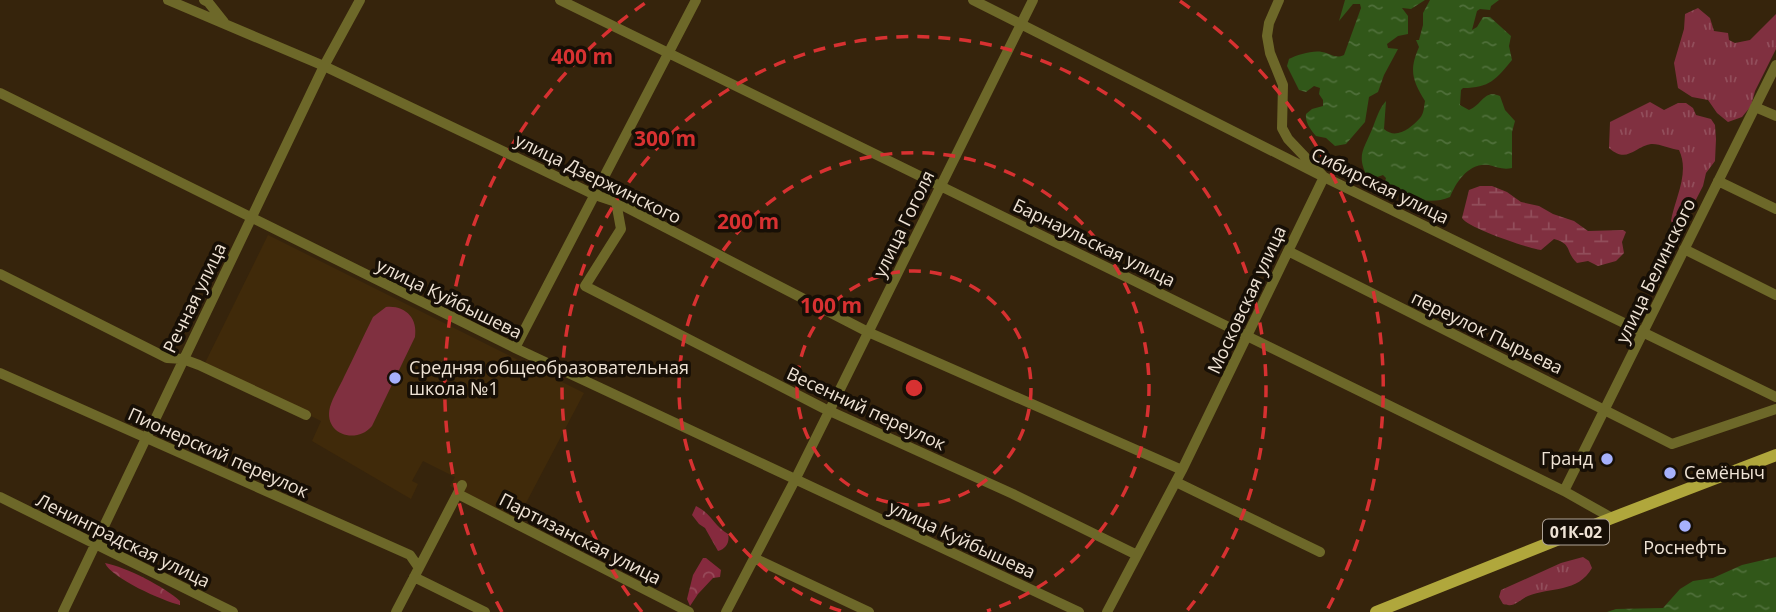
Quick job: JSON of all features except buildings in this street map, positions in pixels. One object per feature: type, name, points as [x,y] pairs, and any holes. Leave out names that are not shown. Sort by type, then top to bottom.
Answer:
[{"type":"main road","name":"01К-02","points":[[1376,612],[1776,455]]},
{"type":"street","name":"улица Дзержинского","points":[[168,0],[324,66],[595,195],[616,202],[868,332],[1182,470]]},
{"type":"street","name":"улица Дзержинского","points":[[204,0],[227,25]]},
{"type":"street","name":"Речная улица","points":[[63,612],[324,66],[360,0]]},
{"type":"street","name":"Барнаульская улица","points":[[560,0],[1564,491],[1612,518]]},
{"type":"street","points":[[515,348],[695,0]]},
{"type":"street","name":"Сибирская улица","points":[[973,0],[1324,177],[1644,330],[1776,397]]},
{"type":"street","name":"улица Гоголя","points":[[726,612],[1033,0]]},
{"type":"street","points":[[1279,0],[1272,10],[1267,36],[1270,53],[1283,85],[1282,128],[1288,139],[1324,177]]},
{"type":"street","name":"улица Белинского","points":[[1564,491],[1776,65]]},
{"type":"street","name":"улица Куйбышева","points":[[0,93],[515,348],[1079,612]]},
{"type":"street","points":[[1755,107],[1776,116]]},
{"type":"street","name":"Московская улица","points":[[1107,612],[1182,470],[1324,177]]},
{"type":"street","points":[[1718,181],[1776,209]]},
{"type":"street","name":"Весенний переулок","points":[[616,202],[621,229],[585,286],[829,411],[1013,494],[1137,555]]},
{"type":"street","points":[[1684,249],[1776,295]]},
{"type":"street","name":"переулок Пырьева","points":[[1288,251],[1672,444],[1776,409]]},
{"type":"street","points":[[0,274],[167,358],[183,359],[306,415]]},
{"type":"street","name":"Пионерский переулок","points":[[0,373],[410,555],[416,573],[485,612]]},
{"type":"street","points":[[1176,482],[1320,552]]},
{"type":"street","name":"Партизанская улица","points":[[416,573],[460,489],[689,612]]},
{"type":"street","name":"Ленинградская улица","points":[[0,498],[233,612]]},
{"type":"street","points":[[754,558],[869,612]]},
{"type":"street","points":[[396,612],[416,573]]},
{"type":"shaded area","name":"Средняя общеобразовательная школа №1","points":[[268,235],[584,393],[517,520],[450,486],[455,477],[423,461],[412,481],[418,484],[411,499],[312,441],[321,421],[205,363]]},
{"type":"green space","points":[[1698,8],[1710,18],[1714,31],[1728,33],[1729,40],[1735,43],[1750,40],[1776,14],[1776,49],[1755,91],[1751,106],[1742,117],[1728,122],[1708,100],[1692,97],[1678,88],[1674,63],[1684,29],[1685,14]]},
{"type":"green space","points":[[1650,102],[1664,110],[1678,103],[1686,103],[1693,108],[1696,115],[1711,119],[1715,125],[1715,161],[1706,173],[1703,186],[1683,225],[1675,227],[1671,221],[1683,168],[1679,150],[1651,144],[1621,155],[1609,148],[1610,122]]},
{"type":"green space","points":[[1492,186],[1507,192],[1521,202],[1539,206],[1574,221],[1588,231],[1623,230],[1626,232],[1622,242],[1624,253],[1616,261],[1598,266],[1588,261],[1577,263],[1560,241],[1554,239],[1541,250],[1511,242],[1475,227],[1462,218],[1469,190]]},
{"type":"green space","points":[[386,307],[399,308],[409,314],[414,324],[415,337],[372,426],[358,435],[342,434],[331,424],[331,403],[373,317]]},
{"type":"green space","points":[[696,506],[728,534],[728,542],[723,549],[718,551],[705,528],[692,515]]},
{"type":"green space","points":[[1583,557],[1589,561],[1592,568],[1579,582],[1536,593],[1510,605],[1503,604],[1499,597],[1501,590],[1561,563]]},
{"type":"green space","points":[[703,558],[721,570],[720,577],[713,578],[690,606],[687,599],[693,575]]},
{"type":"green space","points":[[105,563],[155,584],[180,601],[180,605],[127,582]]},
{"type":"water","points":[[1345,0],[1425,0],[1411,9],[1402,8],[1408,16],[1408,34],[1398,36],[1387,44],[1388,48],[1398,49],[1378,92],[1369,97],[1365,122],[1346,144],[1335,146],[1326,138],[1316,136],[1306,120],[1306,114],[1312,109],[1323,106],[1320,88],[1314,86],[1306,92],[1299,90],[1287,66],[1289,59],[1310,52],[1344,55],[1361,8],[1360,4],[1353,4],[1339,21]]},
{"type":"water","points":[[1430,0],[1499,0],[1490,10],[1477,11],[1472,30],[1483,17],[1490,17],[1511,36],[1509,46],[1512,60],[1492,81],[1463,88],[1460,105],[1469,110],[1490,94],[1495,94],[1500,96],[1505,110],[1515,121],[1512,132],[1512,168],[1489,165],[1475,167],[1464,174],[1450,197],[1436,201],[1416,198],[1398,187],[1389,191],[1384,185],[1386,178],[1383,175],[1369,180],[1362,164],[1364,147],[1386,101],[1384,129],[1389,132],[1403,131],[1422,114],[1425,101],[1417,87],[1413,69],[1419,47],[1416,40],[1419,40],[1423,13]]},
{"type":"water","points":[[1776,557],[1776,612],[1607,612],[1616,609],[1663,608],[1680,589],[1693,581],[1713,578],[1742,565]]},
{"type":"place","name":"Средняя общеобразовательная школа №1","points":[[395,378]]},
{"type":"place","name":"Гранд","points":[[1607,459]]},
{"type":"place","name":"Семёныч","points":[[1670,473]]},
{"type":"place","name":"Роснефть","points":[[1685,526]]}]
